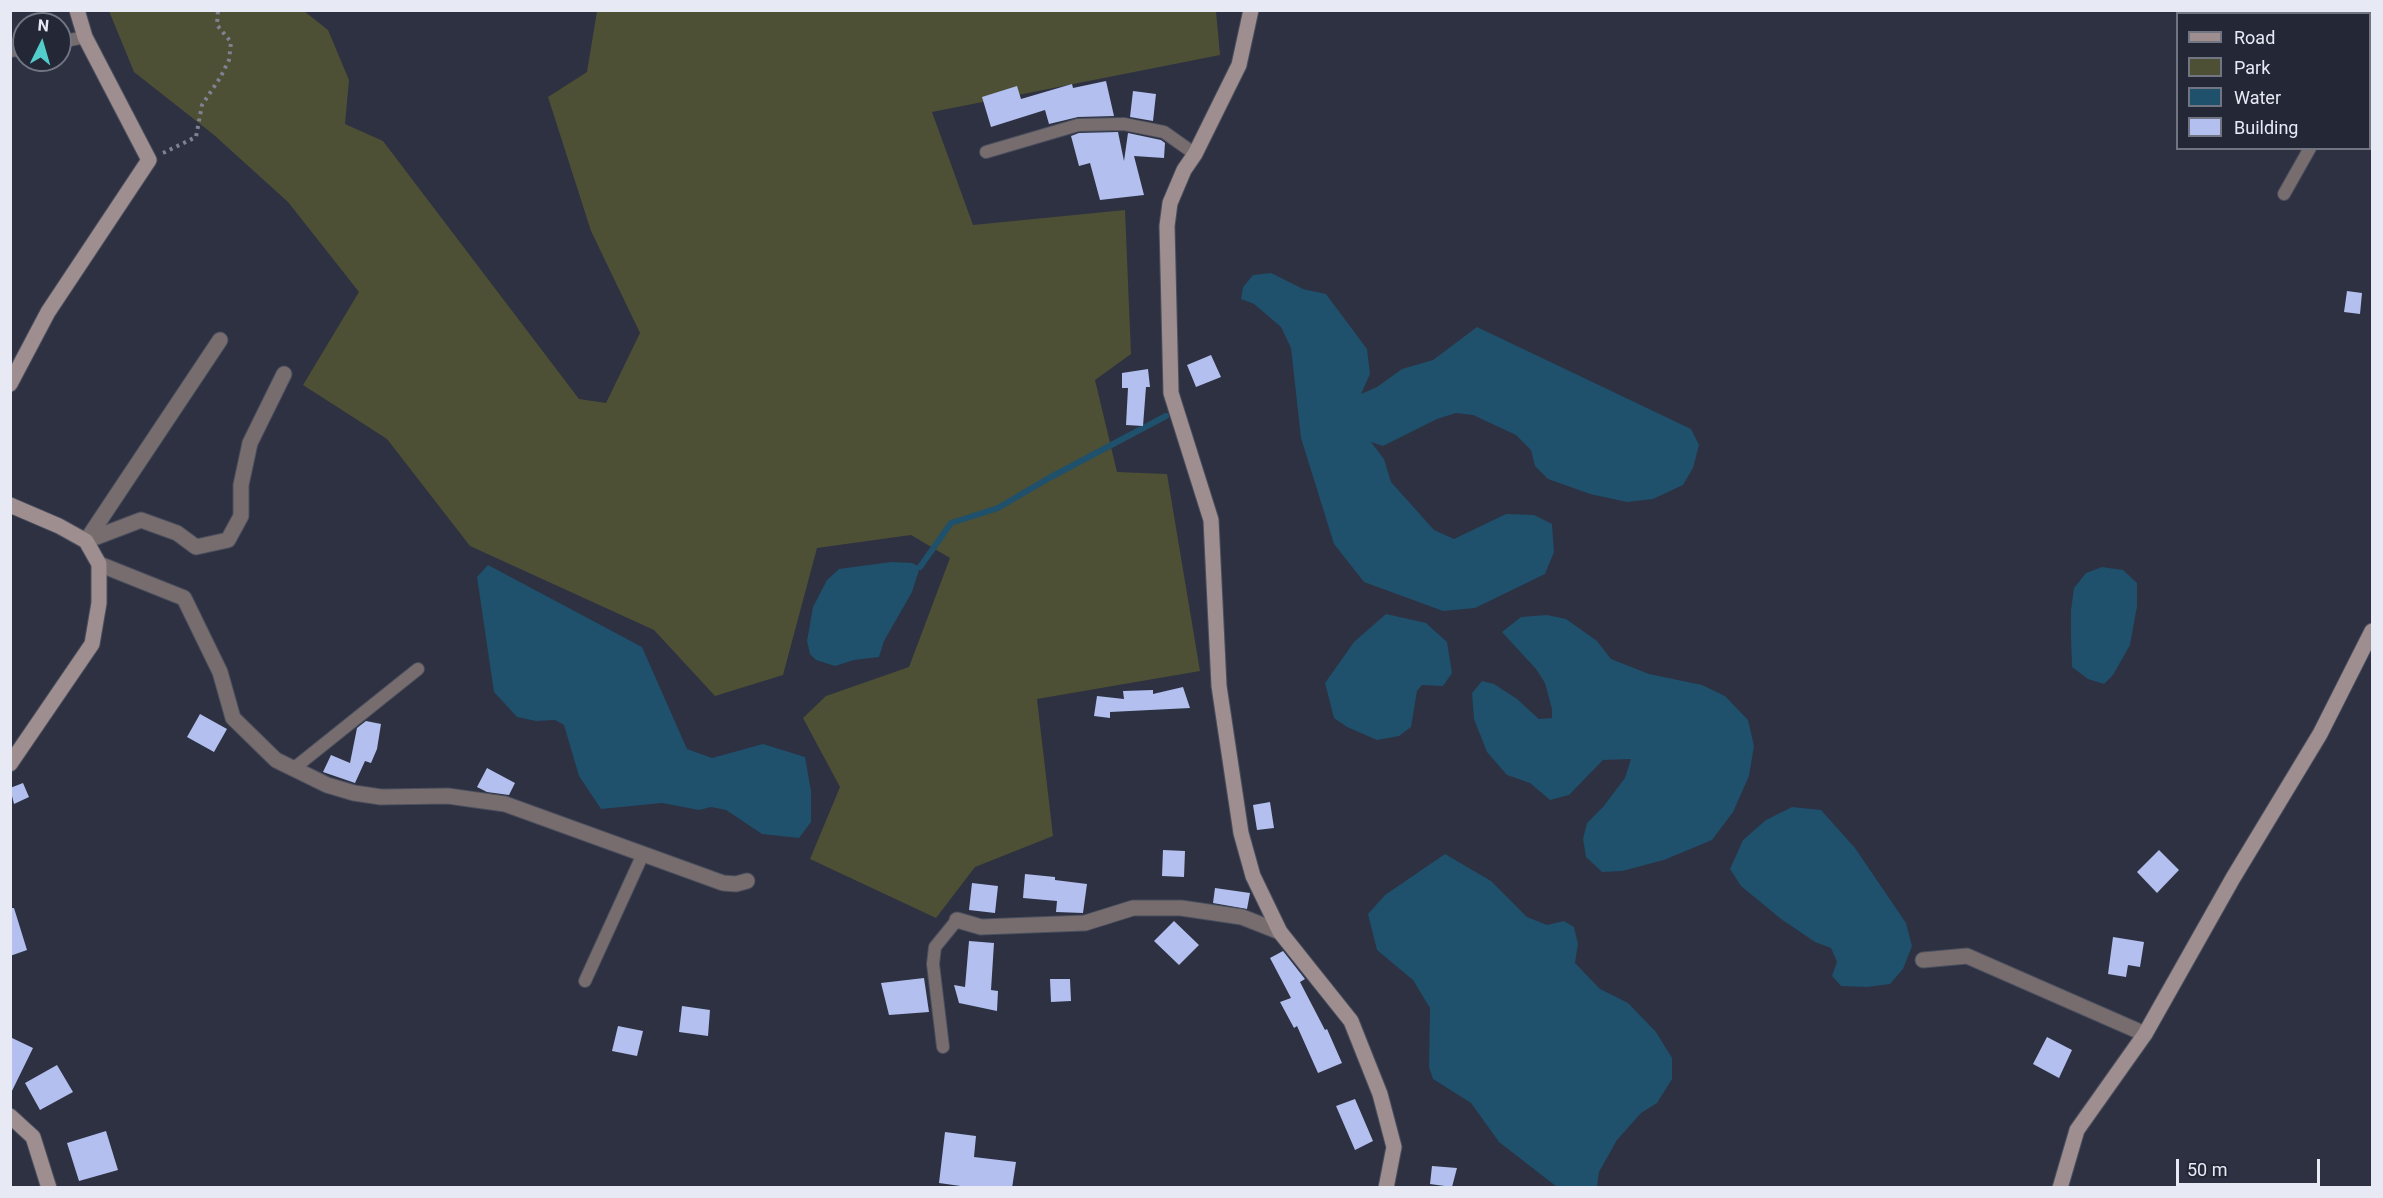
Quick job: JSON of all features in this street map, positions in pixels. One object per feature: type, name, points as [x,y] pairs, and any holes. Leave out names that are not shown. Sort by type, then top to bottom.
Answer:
[{"type":"street","points":[[10,384],[48,312],[149,160],[85,37],[77,10]]},
{"type":"street","points":[[1251,10],[1239,65],[1195,154],[1184,170],[1170,203],[1167,226],[1172,393],[1211,520],[1219,686],[1240,833],[1253,876],[1280,932],[1351,1021],[1380,1094],[1394,1147],[1390,1186]]},
{"type":"street","points":[[86,541],[220,340]]},
{"type":"street","points":[[86,541],[141,520],[177,533],[196,547],[228,540],[241,516],[241,485],[250,443],[284,374]]},
{"type":"street","points":[[10,505],[59,526],[86,541],[99,564],[99,603],[92,644],[10,764]]},
{"type":"street","points":[[99,564],[184,598],[220,672],[233,718],[276,760],[293,769],[327,785],[354,793],[381,797],[448,796],[505,804],[723,883],[736,884],[747,881]]},
{"type":"street","points":[[2060,1188],[2077,1130],[2145,1034],[2320,734],[2373,632]]},
{"type":"street","points":[[957,920],[981,927],[1085,923],[1133,908],[1181,908],[1242,916],[1280,932]]},
{"type":"street","points":[[1923,960],[1967,956],[2145,1034]]},
{"type":"street","points":[[10,1116],[33,1137],[50,1188]]},
{"type":"lane","points":[[72,40],[85,37]]},
{"type":"lane","points":[[986,152],[1078,125],[1124,124],[1164,132],[1195,154]]},
{"type":"lane","points":[[2284,194],[2309,150]]},
{"type":"lane","points":[[293,769],[418,669]]},
{"type":"lane","points":[[585,981],[643,854]]},
{"type":"lane","points":[[943,1047],[933,964],[935,947],[957,920]]},
{"type":"path","points":[[149,160],[196,137],[202,105],[229,60],[231,42],[217,25],[218,10]]},
{"type":"green space","points":[[109,11],[304,11],[328,30],[349,80],[345,124],[383,141],[579,399],[606,403],[640,333],[591,231],[548,97],[587,72],[597,11],[1216,11],[1220,55],[932,112],[973,225],[1125,210],[1131,354],[1095,380],[1117,472],[1167,474],[1200,671],[1037,699],[1053,836],[975,867],[936,918],[810,859],[840,787],[803,718],[826,696],[909,667],[950,558],[911,535],[817,548],[783,675],[715,696],[654,630],[470,546],[387,439],[303,385],[359,292],[288,202],[214,135],[134,72]]},
{"type":"water","points":[[1271,273],[1303,289],[1326,294],[1367,349],[1370,374],[1361,394],[1377,387],[1402,369],[1433,360],[1477,327],[1691,429],[1699,445],[1693,468],[1683,485],[1653,499],[1627,502],[1590,494],[1548,479],[1535,466],[1531,450],[1516,435],[1473,415],[1456,413],[1437,419],[1383,446],[1371,442],[1384,459],[1391,482],[1434,530],[1454,539],[1506,514],[1534,515],[1552,524],[1554,552],[1545,574],[1475,608],[1443,611],[1364,582],[1334,544],[1301,438],[1291,348],[1281,327],[1254,304],[1241,299],[1243,287],[1253,275]]},
{"type":"water","points":[[891,562],[912,563],[920,567],[912,592],[884,641],[879,657],[854,660],[835,666],[816,660],[810,654],[807,641],[813,607],[827,580],[839,569]]},
{"type":"water","points":[[488,565],[642,647],[687,749],[712,758],[763,744],[805,757],[811,791],[811,822],[799,838],[762,834],[726,810],[711,807],[699,810],[662,803],[601,809],[579,776],[564,725],[555,720],[536,721],[517,717],[494,692],[477,577]]},
{"type":"water","points":[[2102,567],[2123,570],[2137,583],[2137,606],[2130,645],[2113,675],[2104,684],[2088,679],[2072,667],[2071,637],[2074,588],[2086,573]]},
{"type":"water","points":[[1386,614],[1426,623],[1447,642],[1452,673],[1443,686],[1422,685],[1417,691],[1411,727],[1399,736],[1377,740],[1347,727],[1334,718],[1325,683],[1354,642]]},
{"type":"water","points":[[1547,615],[1566,619],[1597,641],[1611,659],[1649,674],[1702,685],[1725,696],[1748,720],[1754,746],[1749,776],[1733,812],[1712,840],[1664,860],[1622,871],[1602,872],[1586,857],[1583,839],[1587,823],[1603,807],[1625,778],[1631,759],[1603,760],[1569,795],[1550,800],[1530,783],[1507,775],[1487,752],[1474,719],[1472,693],[1482,681],[1494,684],[1517,699],[1539,719],[1552,718],[1545,683],[1536,669],[1502,632],[1521,617]]},
{"type":"water","points":[[1792,807],[1821,810],[1855,848],[1906,923],[1912,946],[1903,969],[1890,984],[1867,987],[1841,986],[1832,976],[1837,962],[1831,948],[1815,942],[1781,919],[1741,886],[1730,869],[1743,840],[1766,820]]},
{"type":"water","points":[[1445,854],[1491,881],[1527,917],[1547,925],[1564,921],[1574,927],[1578,944],[1575,963],[1600,989],[1628,1003],[1656,1032],[1672,1058],[1672,1079],[1657,1103],[1641,1113],[1617,1140],[1599,1172],[1597,1187],[1557,1187],[1499,1142],[1471,1103],[1433,1079],[1429,1067],[1430,1008],[1413,980],[1377,950],[1368,914],[1385,895]]},
{"type":"building","points":[[1106,81],[1114,116],[1078,117],[1049,124],[1045,110],[991,127],[982,97],[1017,86],[1021,99],[1072,84],[1073,88]]},
{"type":"building","points":[[1133,91],[1156,94],[1153,121],[1130,117]]},
{"type":"building","points":[[1118,132],[1124,161],[1128,133],[1161,140],[1165,143],[1164,158],[1134,156],[1144,195],[1100,200],[1090,163],[1079,166],[1071,136],[1079,133]]},
{"type":"building","points":[[2347,291],[2362,293],[2360,314],[2344,312]]},
{"type":"building","points":[[1211,355],[1221,377],[1196,387],[1187,365]]},
{"type":"building","points":[[1148,369],[1150,387],[1146,387],[1143,426],[1126,425],[1128,388],[1122,388],[1122,373]]},
{"type":"building","points":[[1183,687],[1190,708],[1110,712],[1110,718],[1094,716],[1097,696],[1124,699],[1123,691],[1153,690],[1153,694]]},
{"type":"building","points":[[200,714],[227,729],[214,752],[187,737]]},
{"type":"building","points":[[366,721],[381,724],[377,749],[371,763],[365,761],[355,783],[323,772],[331,755],[350,763],[357,728]]},
{"type":"building","points":[[487,768],[515,783],[509,795],[487,792],[477,787]]},
{"type":"building","points":[[23,783],[29,797],[14,804],[10,788]]},
{"type":"building","points":[[1270,802],[1274,828],[1257,830],[1253,805]]},
{"type":"building","points":[[1163,850],[1185,851],[1184,877],[1162,876]]},
{"type":"building","points":[[2159,850],[2179,870],[2157,893],[2137,872]]},
{"type":"building","points":[[1025,874],[1055,877],[1055,880],[1087,884],[1083,913],[1056,912],[1057,901],[1023,898]]},
{"type":"building","points":[[972,883],[998,886],[995,913],[969,910]]},
{"type":"building","points":[[1215,888],[1250,893],[1247,909],[1213,903]]},
{"type":"building","points":[[10,908],[14,908],[27,950],[10,956]]},
{"type":"building","points":[[1174,921],[1199,945],[1179,965],[1154,941]]},
{"type":"building","points":[[2113,937],[2144,942],[2140,967],[2128,965],[2126,977],[2108,974]]},
{"type":"building","points":[[969,941],[994,943],[991,990],[998,991],[997,1011],[959,1003],[954,985],[965,987]]},
{"type":"building","points":[[1283,951],[1305,979],[1300,982],[1325,1030],[1327,1029],[1342,1063],[1318,1073],[1297,1026],[1294,1028],[1280,1002],[1291,998],[1270,958]]},
{"type":"building","points":[[924,978],[929,1012],[889,1015],[881,983]]},
{"type":"building","points":[[1050,979],[1070,979],[1071,1001],[1051,1002]]},
{"type":"building","points":[[682,1006],[710,1010],[708,1036],[679,1032]]},
{"type":"building","points":[[618,1026],[643,1031],[637,1056],[612,1051]]},
{"type":"building","points":[[10,1037],[33,1048],[10,1095]]},
{"type":"building","points":[[2047,1037],[2072,1050],[2059,1078],[2033,1064]]},
{"type":"building","points":[[57,1065],[73,1092],[40,1110],[25,1083]]},
{"type":"building","points":[[1355,1099],[1373,1141],[1355,1150],[1336,1106]]},
{"type":"building","points":[[106,1131],[118,1170],[79,1181],[67,1143]]},
{"type":"building","points":[[945,1132],[976,1136],[974,1157],[1016,1162],[1012,1188],[975,1188],[939,1183]]},
{"type":"building","points":[[1432,1166],[1457,1168],[1452,1187],[1430,1184]]},
{"type":"waterway","points":[[920,567],[951,523],[998,508],[1049,478],[1166,416]]}]
